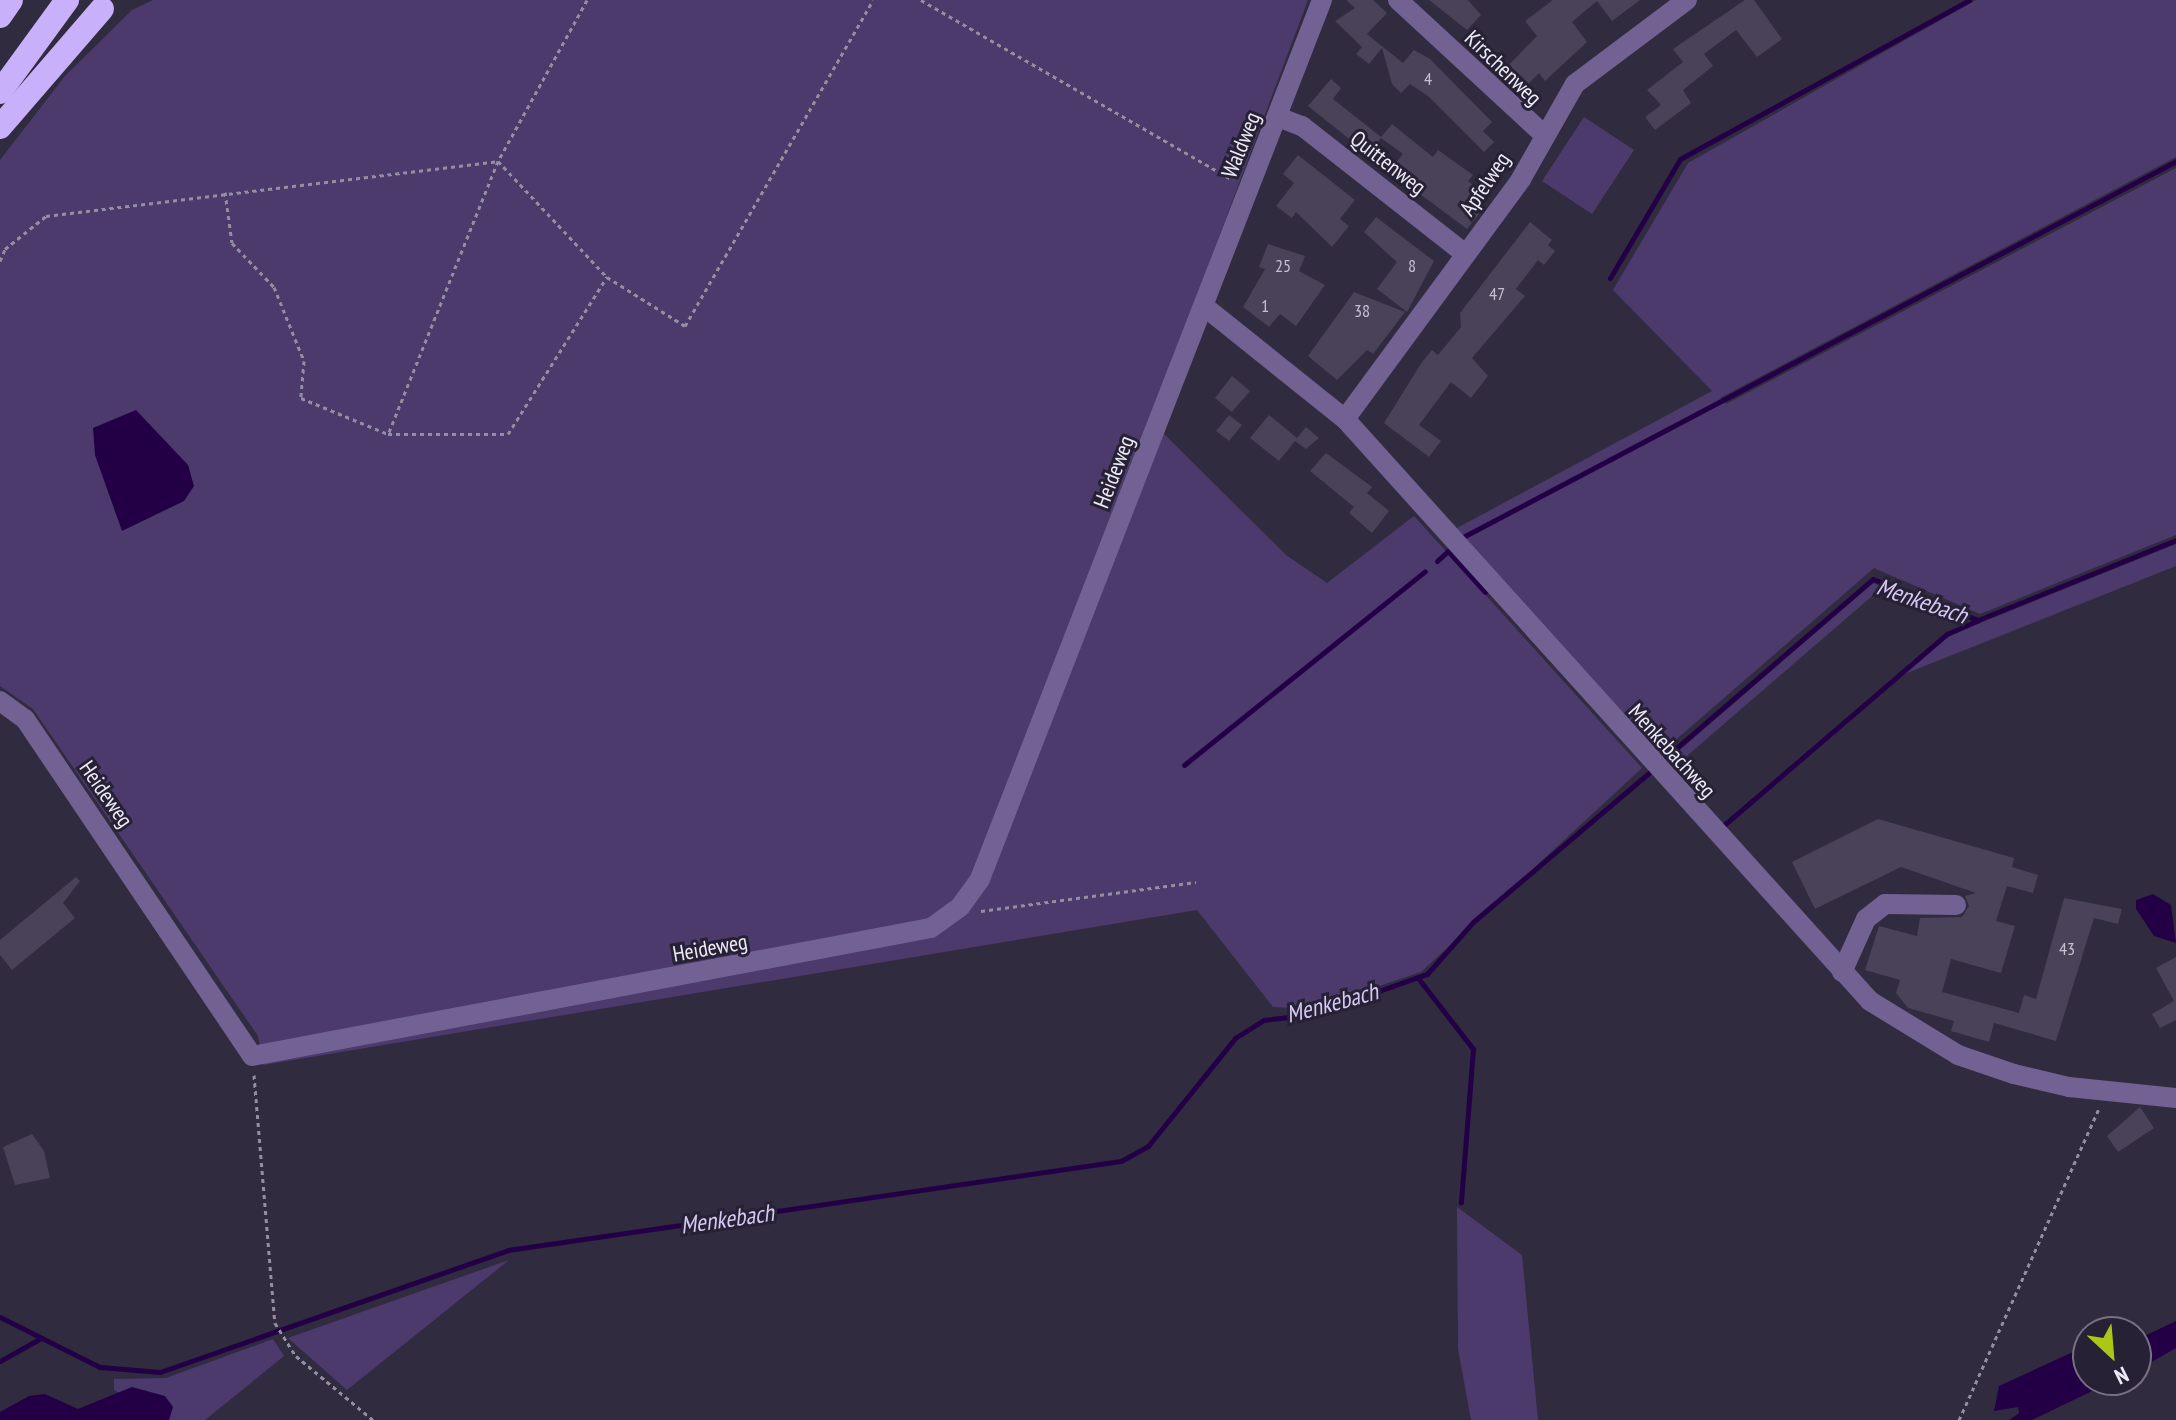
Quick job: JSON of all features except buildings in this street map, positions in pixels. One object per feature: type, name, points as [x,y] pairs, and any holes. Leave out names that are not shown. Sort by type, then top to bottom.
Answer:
[{"type":"highway","points":[[0,16],[11,0]]},
{"type":"highway","points":[[0,92],[67,0]]},
{"type":"highway","points":[[0,127],[108,4]]},
{"type":"street","name":"Waldweg","points":[[1205,307],[1322,0]]},
{"type":"street","name":"Kirschenweg","points":[[1398,0],[1543,134]]},
{"type":"street","name":"Apfelweg","points":[[1345,419],[1521,179],[1543,134],[1575,84],[1687,0]]},
{"type":"street","name":"Quittenweg","points":[[1278,117],[1302,126],[1465,254]]},
{"type":"street","name":"Menkebachweg","points":[[1205,307],[1345,419],[1645,758],[1870,1001],[1958,1055],[2014,1074],[2107,1091],[2176,1098]]},
{"type":"street","name":"Heideweg","points":[[0,701],[25,719],[252,1056],[906,936],[931,928],[960,907],[980,879],[1205,307]]},
{"type":"street","points":[[1842,972],[1866,919],[1885,904],[1956,905]]},
{"type":"path","points":[[388,434],[498,161],[587,0]]},
{"type":"path","points":[[498,161],[607,277],[685,326],[873,0]]},
{"type":"path","points":[[921,0],[1249,189]]},
{"type":"path","points":[[0,261],[5,249],[46,216],[498,161]]},
{"type":"path","points":[[225,192],[232,243],[274,287],[304,361],[301,398],[388,434],[508,434],[607,277]]},
{"type":"path","points":[[960,907],[975,911],[1196,882]]},
{"type":"path","points":[[252,1056],[275,1323],[281,1340],[373,1420]]},
{"type":"path","points":[[1959,1420],[2107,1091]]},
{"type":"shaded area","points":[[153,0],[1308,0],[1150,420],[1286,555],[1327,583],[1414,516],[1642,768],[1421,972],[1310,1009],[1273,1007],[1197,910],[263,1065],[258,1036],[33,709],[0,686],[0,160],[65,76],[132,10]]},
{"type":"shaded area","points":[[1976,0],[2176,0],[2176,157],[1720,398],[1726,404],[2176,168],[2176,535],[1980,614],[1874,568],[1657,756],[1457,528],[1712,391],[1613,290],[1688,163]]},
{"type":"shaded area","points":[[1584,117],[1634,150],[1592,214],[1542,181]]},
{"type":"shaded area","points":[[136,410],[188,465],[194,486],[184,501],[122,531],[95,455],[93,428]]},
{"type":"shaded area","points":[[2176,544],[2176,566],[1902,675],[1950,635]]},
{"type":"shaded area","points":[[1873,583],[1956,617],[1950,623],[1878,591],[1673,768],[1667,761]]},
{"type":"shaded area","points":[[2153,894],[2171,905],[2176,943],[2154,936],[2136,909],[2136,900]]},
{"type":"shaded area","points":[[1457,1207],[1522,1255],[1538,1420],[1471,1420],[1458,1349]]},
{"type":"shaded area","points":[[509,1260],[347,1390],[288,1338]]},
{"type":"shaded area","points":[[2176,1321],[2176,1348],[2152,1362],[2152,1332]]},
{"type":"shaded area","points":[[273,1339],[284,1356],[205,1420],[169,1420],[114,1390],[114,1379],[166,1378]]},
{"type":"shaded area","points":[[2072,1352],[2072,1396],[2082,1396],[2032,1420],[2009,1420],[2019,1413],[2018,1407],[1994,1411],[1999,1386]]},
{"type":"shaded area","points":[[132,1387],[165,1396],[173,1407],[169,1420],[0,1420],[0,1412],[29,1396],[45,1394],[78,1409]]},
{"type":"waterway","points":[[1610,278],[1680,159],[1969,0]]},
{"type":"waterway","points":[[1463,537],[2176,161]]},
{"type":"waterway","name":"Menkebach","points":[[1659,763],[1873,579],[1978,620],[2176,540]]},
{"type":"waterway","points":[[1448,551],[1485,592]]},
{"type":"waterway","points":[[1437,561],[1448,551]]},
{"type":"waterway","points":[[1184,765],[1425,571]]},
{"type":"waterway","points":[[1724,825],[1947,634],[1978,620]]},
{"type":"waterway","name":"Menkebach","points":[[0,1317],[100,1367],[160,1372],[508,1250],[1121,1161],[1148,1146],[1235,1038],[1264,1020],[1314,1014],[1427,974],[1473,922],[1652,770]]},
{"type":"waterway","name":"Menkebach","points":[[1418,978],[1473,1049],[1461,1203]]},
{"type":"waterway","points":[[0,1361],[41,1338]]}]
